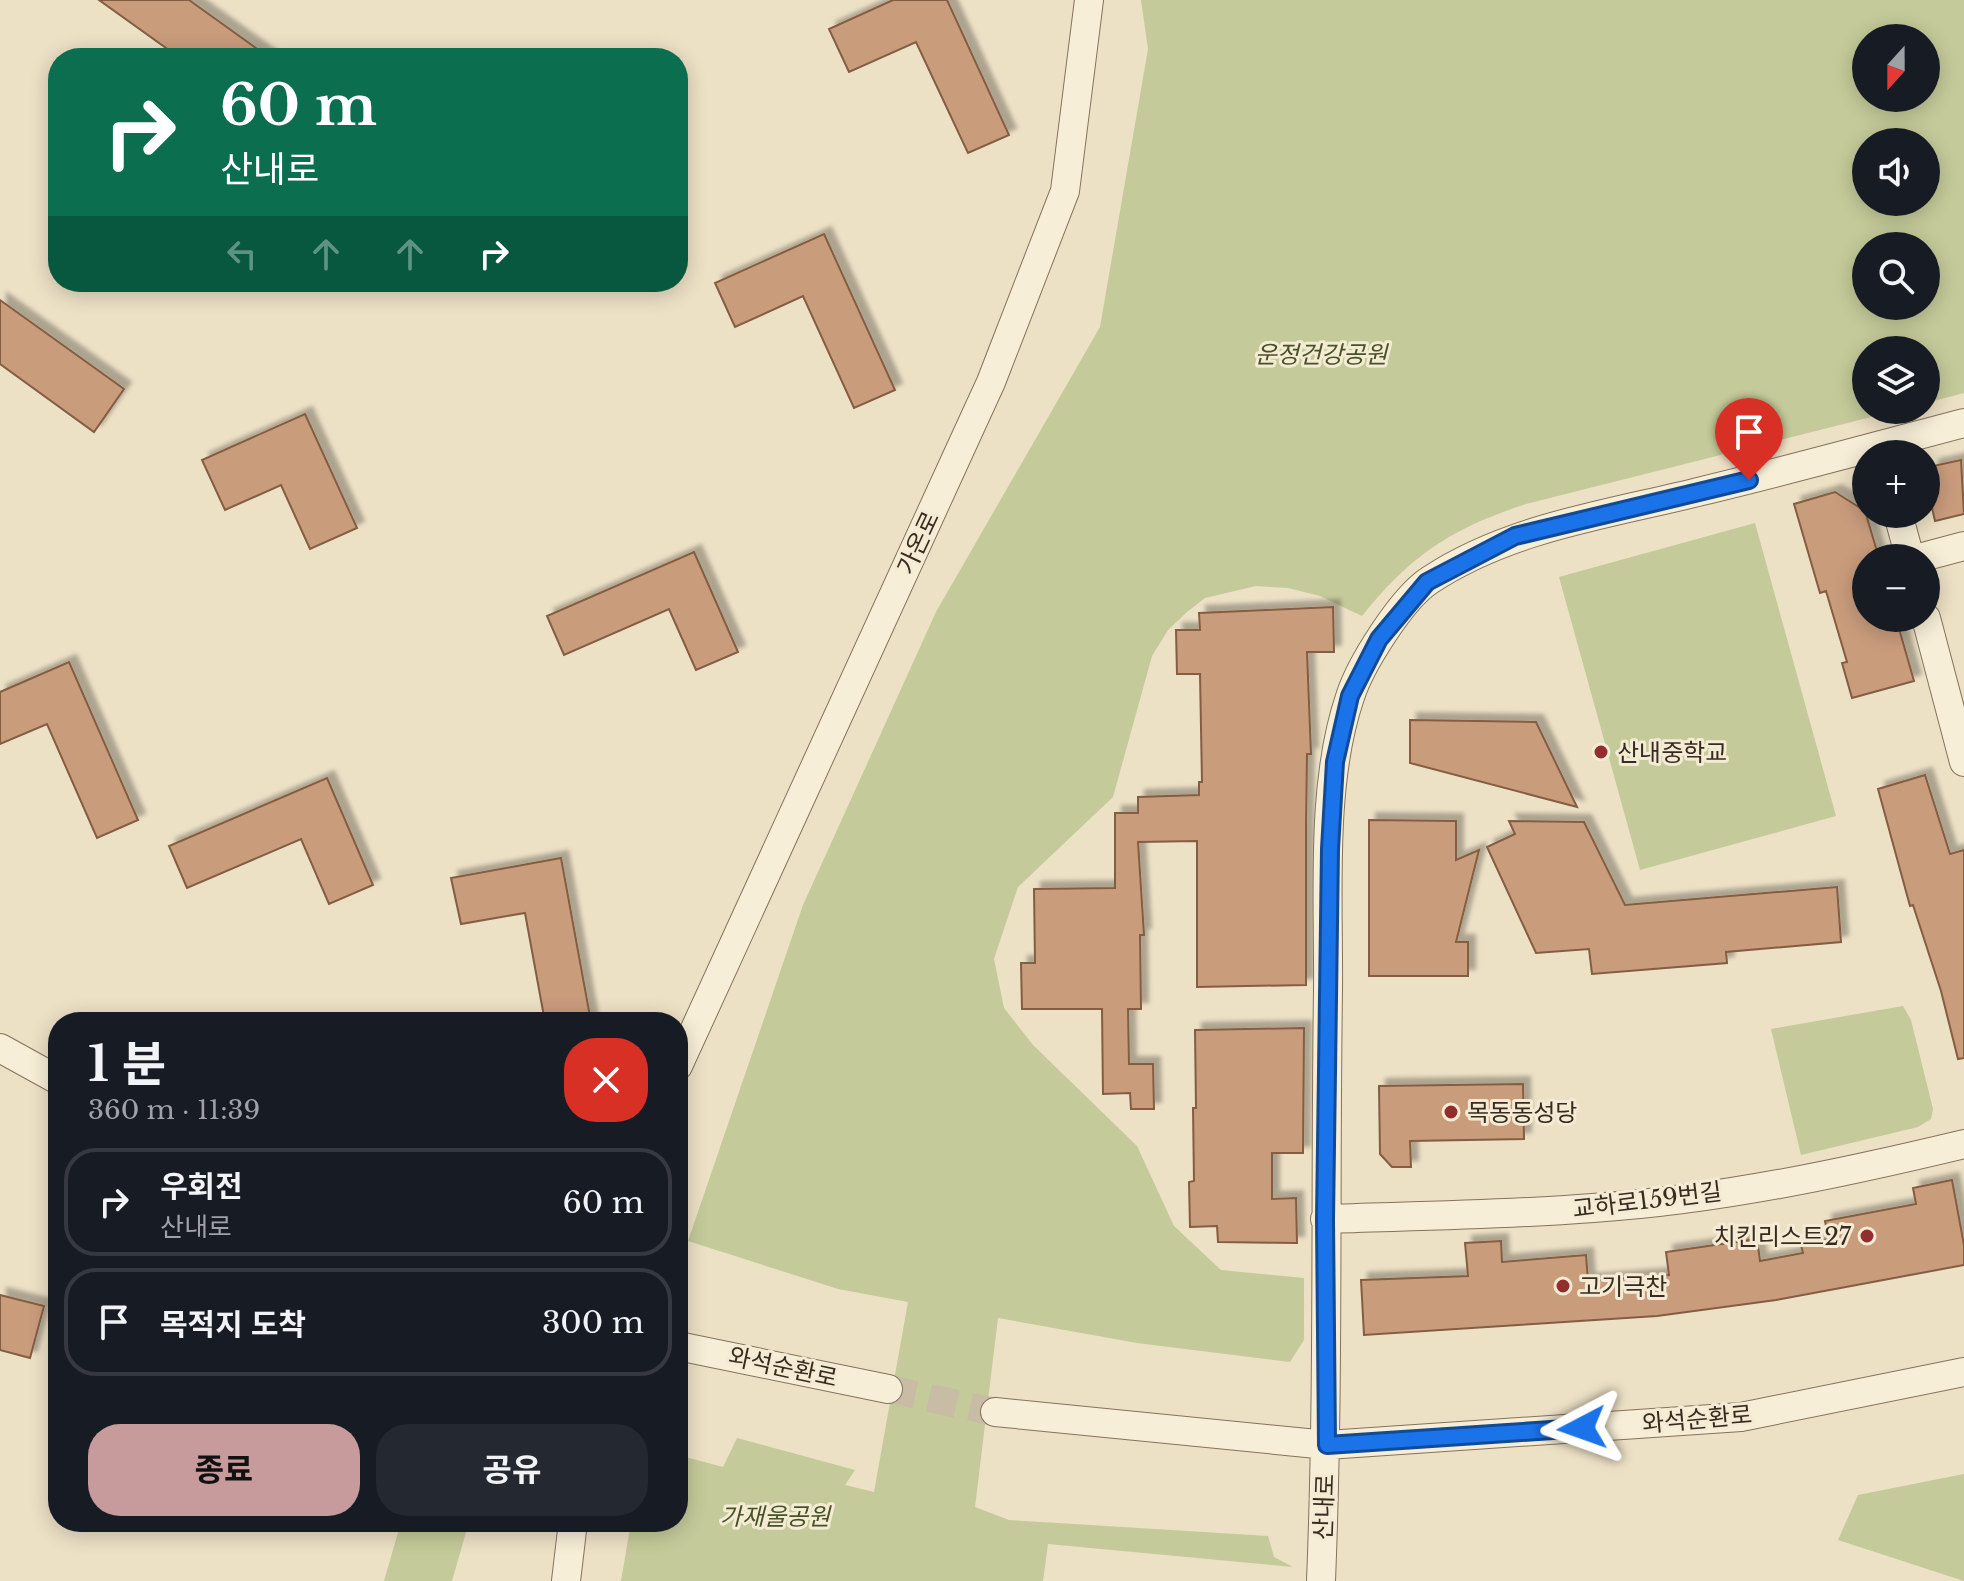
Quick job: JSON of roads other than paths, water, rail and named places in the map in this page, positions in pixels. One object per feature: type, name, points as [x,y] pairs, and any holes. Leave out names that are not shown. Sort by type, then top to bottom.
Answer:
[{"type":"street","name":"가온로","points":[[688,1044],[991,382],[1065,191],[1089,0]]},
{"type":"street","name":"산내로","points":[[1912,440],[1964,423]]},
{"type":"street","name":"산내로","points":[[1321,1581],[1327,1445],[1325,1219],[1330,849],[1335,762],[1350,696],[1379,639],[1427,582],[1515,536],[1852,457]]},
{"type":"street","points":[[1940,552],[1964,546]]},
{"type":"street","points":[[1930,632],[1958,718],[1964,762]]},
{"type":"street","points":[[0,1048],[48,1074]]},
{"type":"street","name":"교하로159번길","points":[[1325,1219],[1594,1208],[1676,1199],[1867,1167],[1964,1144]]},
{"type":"street","name":"와석순환로","points":[[688,1348],[888,1389]]},
{"type":"street","name":"와석순환로","points":[[995,1412],[1327,1445],[1741,1417],[1964,1372]]},
{"type":"street","points":[[566,1581],[572,1532]]},
{"type":"tunnel","points":[[888,1389],[995,1412]]},
{"type":"place","name":"산내중학교","points":[[1601,752]]},
{"type":"place","name":"목동동성당","points":[[1451,1112]]},
{"type":"place","name":"치킨리스트27","points":[[1867,1236]]},
{"type":"place","name":"고기극찬","points":[[1563,1286]]},
{"type":"park label","name":"운정건강공원","points":[[1321,354]]},
{"type":"park label","name":"가재울공원","points":[[775,1516]]}]
